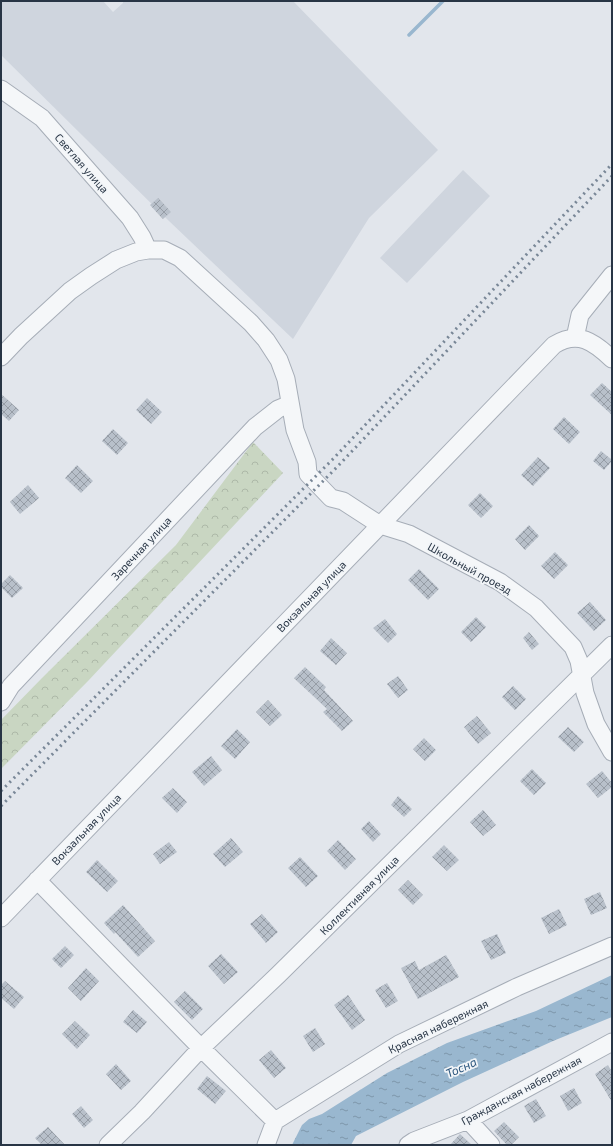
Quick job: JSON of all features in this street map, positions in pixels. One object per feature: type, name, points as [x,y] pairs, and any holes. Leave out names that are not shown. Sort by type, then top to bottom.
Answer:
[{"type":"street","name":"Светлая улица","points":[[1,89],[42,118],[130,218],[142,237],[156,250]]},
{"type":"street","points":[[1,357],[21,336],[70,291],[91,276],[116,260],[136,252],[156,250],[180,258],[251,323],[266,340],[281,365],[286,379],[290,404]]},
{"type":"street","points":[[612,275],[580,315],[575,338],[585,340],[601,349],[612,360]]},
{"type":"street","name":"Вокзальная улица","points":[[1,918],[554,345],[563,340],[575,338]]},
{"type":"street","name":"Школьный проезд","points":[[290,404],[295,430],[307,462],[339,492],[344,501],[380,525],[410,534],[500,582],[536,608],[573,647],[579,661],[585,693],[596,724],[612,752]]},
{"type":"street","name":"Заречная улица","points":[[1,702],[6,681],[255,427],[278,409],[290,404]]},
{"type":"street","name":"Коллективная улица","points":[[108,1145],[142,1112],[201,1048],[278,975],[612,645]]},
{"type":"street","points":[[37,880],[275,1122],[266,1145]]},
{"type":"street","name":"Красная набережная","points":[[275,1122],[399,1044],[612,946]]},
{"type":"street","name":"Гражданская набережная","points":[[408,1145],[414,1141],[468,1120],[612,1042]]},
{"type":"street","points":[[468,1120],[491,1145]]},
{"type":"shaded area","points":[[1,1],[103,1],[113,12],[123,3],[123,1],[293,1],[438,150],[369,218],[293,339],[169,221],[1,55]]},
{"type":"shaded area","points":[[463,170],[490,196],[407,283],[380,258]]},
{"type":"green space","points":[[253,442],[283,473],[88,681],[1,769],[1,720],[176,545]]},
{"type":"water","name":"Тосна","points":[[612,975],[612,1017],[553,1041],[463,1082],[356,1136],[351,1145],[292,1145],[302,1125],[309,1119],[322,1114],[387,1073],[447,1043],[536,1011]]},
{"type":"building","points":[[158,198],[171,212],[163,219],[150,205]]},
{"type":"building","points":[[602,383],[612,392],[612,415],[590,395]]},
{"type":"building","points":[[1,394],[19,410],[9,421],[1,414]]},
{"type":"building","points":[[147,398],[162,412],[151,424],[136,410]]},
{"type":"building","points":[[564,417],[580,432],[569,444],[553,429]]},
{"type":"building","points":[[113,429],[128,443],[117,455],[102,441]]},
{"type":"building","points":[[601,451],[612,460],[604,470],[593,461]]},
{"type":"building","points":[[538,457],[550,468],[533,486],[521,475]]},
{"type":"building","points":[[77,465],[93,481],[81,493],[65,478]]},
{"type":"building","points":[[28,485],[39,498],[20,514],[10,502]]},
{"type":"building","points":[[480,493],[493,506],[481,518],[468,505]]},
{"type":"building","points":[[529,525],[539,536],[525,550],[515,539]]},
{"type":"building","points":[[555,552],[568,565],[554,579],[541,566]]},
{"type":"building","points":[[419,569],[439,589],[428,600],[408,580]]},
{"type":"building","points":[[10,575],[23,588],[12,598],[1,587],[1,584]]},
{"type":"building","points":[[590,602],[606,620],[594,631],[577,613]]},
{"type":"building","points":[[476,617],[486,627],[471,642],[461,632]]},
{"type":"building","points":[[385,619],[397,634],[388,643],[373,628]]},
{"type":"building","points":[[529,632],[539,644],[532,650],[523,638]]},
{"type":"building","points":[[331,638],[347,653],[336,665],[320,651]]},
{"type":"building","points":[[305,667],[326,687],[324,690],[353,721],[342,731],[323,712],[327,709],[294,678]]},
{"type":"building","points":[[398,676],[408,690],[398,698],[387,684]]},
{"type":"building","points":[[513,686],[526,699],[515,710],[502,697]]},
{"type":"building","points":[[268,700],[282,715],[270,726],[256,712]]},
{"type":"building","points":[[477,716],[491,733],[478,744],[464,727]]},
{"type":"building","points":[[568,727],[584,742],[574,752],[558,737]]},
{"type":"building","points":[[237,729],[250,742],[235,759],[221,746]]},
{"type":"building","points":[[424,738],[436,750],[425,761],[413,749]]},
{"type":"building","points":[[211,756],[222,770],[204,786],[192,772]]},
{"type":"building","points":[[532,769],[546,783],[534,795],[520,781]]},
{"type":"building","points":[[602,771],[612,783],[612,787],[598,798],[586,784]]},
{"type":"building","points":[[173,788],[187,802],[177,813],[162,798]]},
{"type":"building","points":[[398,796],[412,809],[404,817],[391,805]]},
{"type":"building","points":[[483,810],[496,825],[483,836],[470,822]]},
{"type":"building","points":[[369,821],[381,834],[373,842],[361,829]]},
{"type":"building","points":[[231,838],[243,852],[225,867],[213,854]]},
{"type":"building","points":[[338,840],[356,859],[345,870],[327,851]]},
{"type":"building","points":[[169,842],[177,852],[160,864],[153,854]]},
{"type":"building","points":[[444,845],[459,860],[447,871],[432,857]]},
{"type":"building","points":[[300,857],[318,876],[306,887],[288,868]]},
{"type":"building","points":[[97,860],[118,881],[107,892],[86,872]]},
{"type":"building","points":[[408,880],[423,895],[413,905],[398,890]]},
{"type":"building","points":[[600,892],[607,908],[591,915],[584,899]]},
{"type":"building","points":[[123,905],[155,941],[138,957],[115,932],[114,934],[104,923]]},
{"type":"building","points":[[559,909],[567,925],[549,934],[541,918]]},
{"type":"building","points":[[262,914],[278,932],[266,943],[250,924]]},
{"type":"building","points":[[497,934],[506,953],[491,960],[481,941]]},
{"type":"building","points":[[65,946],[74,955],[61,968],[52,959]]},
{"type":"building","points":[[221,954],[238,972],[224,984],[208,966]]},
{"type":"building","points":[[446,955],[459,977],[418,999],[401,968],[415,961],[419,970]]},
{"type":"building","points":[[86,968],[99,981],[81,1001],[68,988]]},
{"type":"building","points":[[5,981],[24,997],[14,1009],[1,998],[1,985]]},
{"type":"building","points":[[387,983],[398,1001],[386,1008],[375,990]]},
{"type":"building","points":[[185,991],[203,1009],[192,1020],[174,1002]]},
{"type":"building","points":[[348,995],[365,1020],[352,1030],[334,1005]]},
{"type":"building","points":[[133,1010],[147,1022],[137,1033],[123,1022]]},
{"type":"building","points":[[75,1021],[90,1035],[77,1049],[62,1034]]},
{"type":"building","points":[[315,1028],[325,1044],[313,1052],[303,1036]]},
{"type":"building","points":[[271,1050],[286,1068],[274,1078],[259,1060]]},
{"type":"building","points":[[116,1064],[131,1081],[121,1090],[106,1074]]},
{"type":"building","points":[[608,1065],[612,1072],[612,1102],[595,1074]]},
{"type":"building","points":[[207,1076],[226,1091],[215,1104],[197,1089]]},
{"type":"building","points":[[574,1088],[582,1103],[568,1111],[560,1096]]},
{"type":"building","points":[[536,1099],[546,1116],[534,1123],[524,1106]]},
{"type":"building","points":[[81,1106],[93,1120],[84,1128],[72,1114]]},
{"type":"building","points":[[504,1122],[519,1137],[511,1145],[507,1145],[494,1131]]},
{"type":"building","points":[[48,1127],[65,1145],[42,1145],[35,1138]]},
{"type":"building","points":[[460,1134],[472,1145],[450,1145]]},
{"type":"waterway","points":[[409,35],[443,1]]},
{"type":"railway","points":[[1,791],[332,460],[612,164]]},
{"type":"railway","points":[[1,806],[338,466],[612,176]]}]
